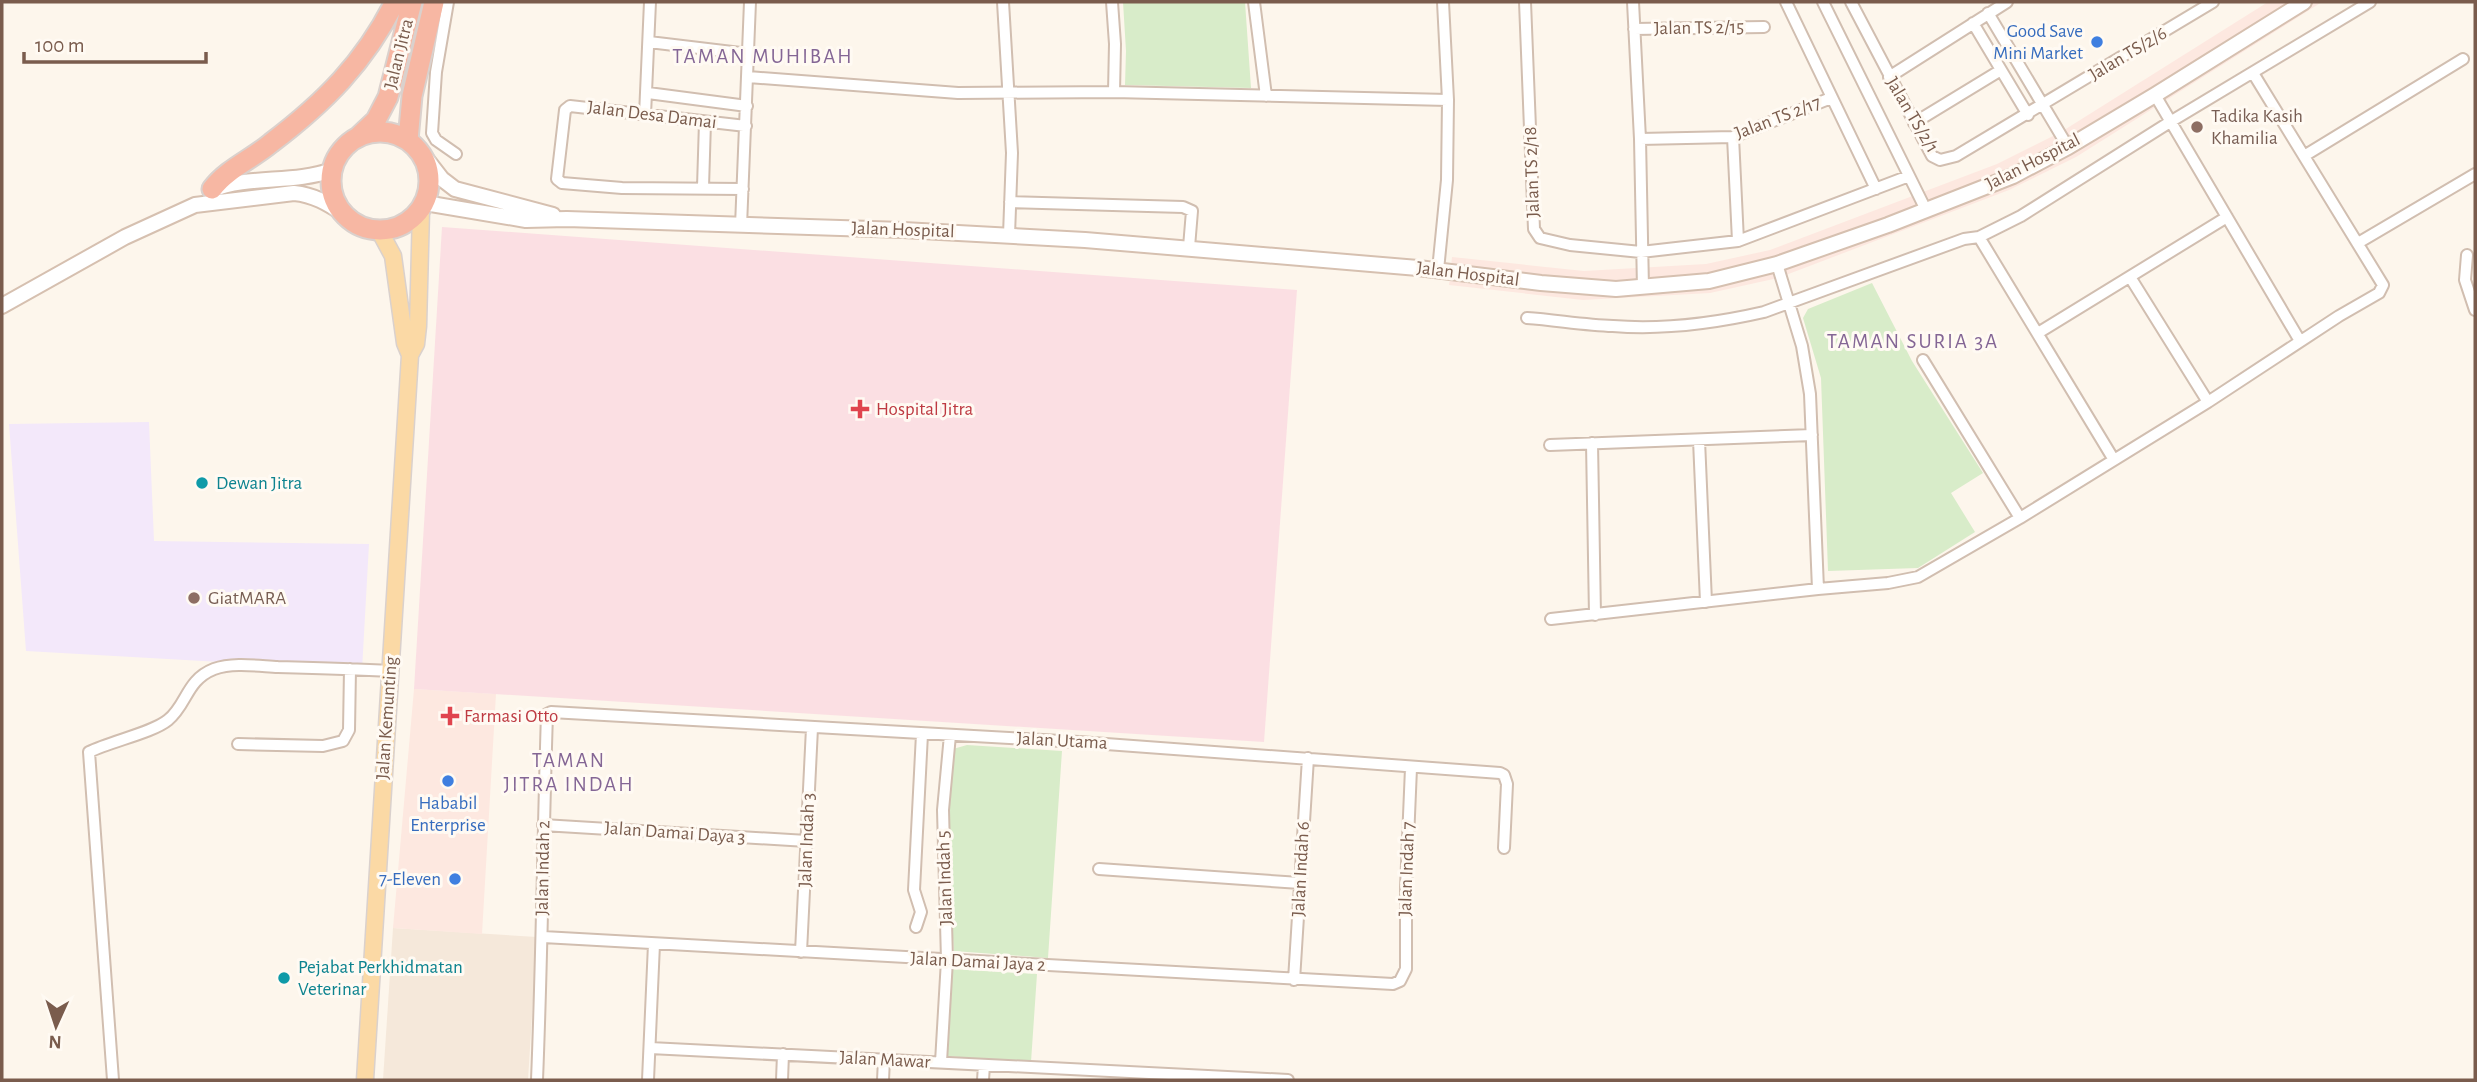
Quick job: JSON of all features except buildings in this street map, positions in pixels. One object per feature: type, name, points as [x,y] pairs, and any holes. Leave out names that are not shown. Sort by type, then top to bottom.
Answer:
[{"type":"highway","points":[[212,189],[223,176],[266,148],[325,99],[361,58],[395,2]]},
{"type":"highway","name":"Jalan Jitra","points":[[358,137],[376,120],[388,97],[412,2]]},
{"type":"highway","name":"Jalan Jitra","points":[[414,146],[412,96],[434,2]]},
{"type":"highway","points":[[388,132],[414,146],[427,164],[429,190],[423,206],[402,225],[379,230],[354,223],[344,214],[333,194],[332,170],[341,151],[358,137],[367,133],[388,132]]},
{"type":"main road","name":"Jalan Kemunting","points":[[365,1080],[410,355],[416,344],[418,326],[423,206]]},
{"type":"main road","name":"Jalan Kemunting","points":[[379,230],[393,257],[405,343],[410,355]]},
{"type":"street","points":[[448,2],[436,72],[432,133],[436,140],[456,153]]},
{"type":"street","points":[[645,116],[650,2]]},
{"type":"street","points":[[741,226],[750,2]]},
{"type":"street","points":[[1003,2],[1012,153],[1009,235]]},
{"type":"street","points":[[1112,2],[1114,93]]},
{"type":"street","points":[[1254,2],[1266,96]]},
{"type":"street","points":[[1438,270],[1447,180],[1448,100],[1444,2]]},
{"type":"street","name":"Jalan TS 2/18","points":[[1525,2],[1536,234],[1548,241],[1570,245],[1642,252]]},
{"type":"street","points":[[1633,2],[1640,139],[1643,288]]},
{"type":"street","points":[[1786,2],[1875,188]]},
{"type":"street","points":[[1823,2],[1926,210]]},
{"type":"street","name":"Jalan TS/2/1","points":[[1852,2],[1932,156],[1947,160],[2043,106]]},
{"type":"street","points":[[1889,76],[2007,2]]},
{"type":"street","name":"Jalan TS/2/6","points":[[2043,106],[2213,2]]},
{"type":"street","name":"Jalan Hospital","points":[[423,206],[526,220],[567,219],[1009,235],[1189,247],[1438,270],[1587,288],[1643,288],[1709,281],[1777,264],[2013,176],[2155,95],[2304,2]]},
{"type":"street","points":[[1527,317],[1614,327],[1732,320],[1789,303],[1964,239],[1979,237],[2021,216],[2370,2]]},
{"type":"street","points":[[1988,13],[2068,147]]},
{"type":"street","points":[[1973,23],[2028,115]]},
{"type":"street","name":"Jalan TS 2/15","points":[[1634,29],[1764,27]]},
{"type":"street","points":[[649,42],[749,54]]},
{"type":"street","points":[[2304,156],[2463,59]]},
{"type":"street","points":[[1914,123],[2001,70]]},
{"type":"street","points":[[1551,620],[1888,583],[1918,577],[2020,519],[2383,289],[2358,243],[2253,73]]},
{"type":"street","points":[[748,77],[921,91],[1010,94],[1114,93],[1448,100]]},
{"type":"street","points":[[648,93],[747,106]]},
{"type":"street","points":[[2155,95],[2300,341]]},
{"type":"street","name":"Jalan TS 2/17","points":[[1640,139],[1733,137],[1831,97]]},
{"type":"street","name":"Jalan Desa Damai","points":[[743,189],[622,188],[559,182],[557,179],[567,107],[575,105],[645,116],[746,126]]},
{"type":"street","points":[[703,187],[705,122]]},
{"type":"street","points":[[1733,137],[1738,241]]},
{"type":"street","name":"Jalan Hospital","points":[[414,146],[442,179],[455,188],[567,219]]},
{"type":"street","points":[[195,205],[212,189],[247,181],[311,176],[332,170]]},
{"type":"street","points":[[2358,243],[2475,174]]},
{"type":"street","points":[[1642,252],[1738,241],[1909,176]]},
{"type":"street","points":[[2,306],[125,237],[195,205],[294,193],[322,200],[344,214]]},
{"type":"street","points":[[1010,202],[1183,207],[1192,211],[1189,247]]},
{"type":"street","points":[[2038,333],[2227,217]]},
{"type":"street","points":[[1979,237],[2114,460]]},
{"type":"street","points":[[2467,255],[2465,280],[2475,310]]},
{"type":"street","points":[[1777,264],[1805,363],[1810,394],[1818,589]]},
{"type":"street","points":[[2130,277],[2208,402]]},
{"type":"street","points":[[1923,360],[2020,519]]},
{"type":"street","points":[[1550,445],[1812,435]]},
{"type":"street","points":[[1699,440],[1706,602]]},
{"type":"street","points":[[1592,443],[1595,615]]},
{"type":"street","points":[[113,1080],[89,752],[110,742],[154,728],[170,719],[192,685],[217,668],[253,666],[391,671]]},
{"type":"street","points":[[238,744],[323,746],[343,741],[348,730],[350,669]]},
{"type":"street","name":"Jalan Utama","points":[[547,715],[558,711],[812,728],[1079,741],[1411,768],[1476,770],[1504,775],[1507,784],[1504,848]]},
{"type":"street","name":"Jalan Indah 2","points":[[537,1080],[547,715]]},
{"type":"street","name":"Jalan Indah 3","points":[[801,952],[812,728]]},
{"type":"street","points":[[916,927],[921,912],[914,890],[922,734]]},
{"type":"street","name":"Jalan Indah 5","points":[[941,1062],[947,960],[943,810],[950,735]]},
{"type":"street","name":"Jalan Indah 6","points":[[1294,980],[1308,758]]},
{"type":"street","name":"Jalan Indah 7","points":[[1406,970],[1411,768]]},
{"type":"street","points":[[918,808],[943,810]]},
{"type":"street","name":"Jalan Damai Daya 3","points":[[543,825],[807,841]]},
{"type":"street","points":[[1099,869],[1300,883]]},
{"type":"street","name":"Jalan Damai Jaya 2","points":[[543,937],[1385,985],[1400,981],[1406,970]]},
{"type":"street","points":[[648,1080],[654,944]]},
{"type":"street","name":"Jalan Mawar","points":[[650,1048],[941,1062],[1086,1075],[1287,1080]]},
{"type":"street","points":[[782,1080],[783,1054]]},
{"type":"street","points":[[883,1080],[884,1059]]},
{"type":"street","points":[[983,1080],[984,1065]]},
{"type":"shaded area","points":[[2268,2],[2322,2],[2076,157],[2009,190],[1778,278],[1710,293],[1583,300],[1449,285],[1452,257],[1584,271],[1706,264],[1770,250],[1997,164],[2061,132]]},
{"type":"shaded area","name":"Hospital Jitra","points":[[442,227],[1297,290],[1264,742],[414,689]]},
{"type":"shaded area","name":"GiatMARA","points":[[149,422],[154,541],[369,544],[362,670],[26,651],[9,424]]},
{"type":"shaded area","points":[[414,689],[496,694],[482,934],[393,928]]},
{"type":"shaded area","points":[[393,928],[537,937],[528,1080],[383,1080]]},
{"type":"green space","points":[[1123,2],[1245,2],[1251,88],[1125,85]]},
{"type":"green space","points":[[1872,283],[1912,361],[1983,473],[1951,493],[1975,532],[1918,568],[1828,571],[1821,378],[1803,318],[1808,309]]},
{"type":"green space","points":[[967,745],[1062,751],[1048,958],[954,951],[945,834],[953,749]]},
{"type":"green space","points":[[950,969],[1037,974],[1031,1062],[945,1056]]},
{"type":"place","name":"Good Save Mini Market","points":[[2097,42]]},
{"type":"place","name":"Tadika Kasih Khamilia","points":[[2197,127]]},
{"type":"place","name":"Hospital Jitra","points":[[860,409]]},
{"type":"place","name":"Dewan Jitra","points":[[202,483]]},
{"type":"place","name":"GiatMARA","points":[[194,598]]},
{"type":"place","name":"Farmasi Otto","points":[[450,716]]},
{"type":"place","name":"Hababil Enterprise","points":[[448,781]]},
{"type":"place","name":"7-Eleven","points":[[455,879]]},
{"type":"place","name":"Pejabat Perkhidmatan Veterinar","points":[[284,978]]},
{"type":"district","name":"TAMAN MUHIBAH","points":[[763,56]]},
{"type":"district","name":"TAMAN SURIA 3A","points":[[1913,341]]},
{"type":"district","name":"TAMAN JITRA INDAH","points":[[569,772]]}]
